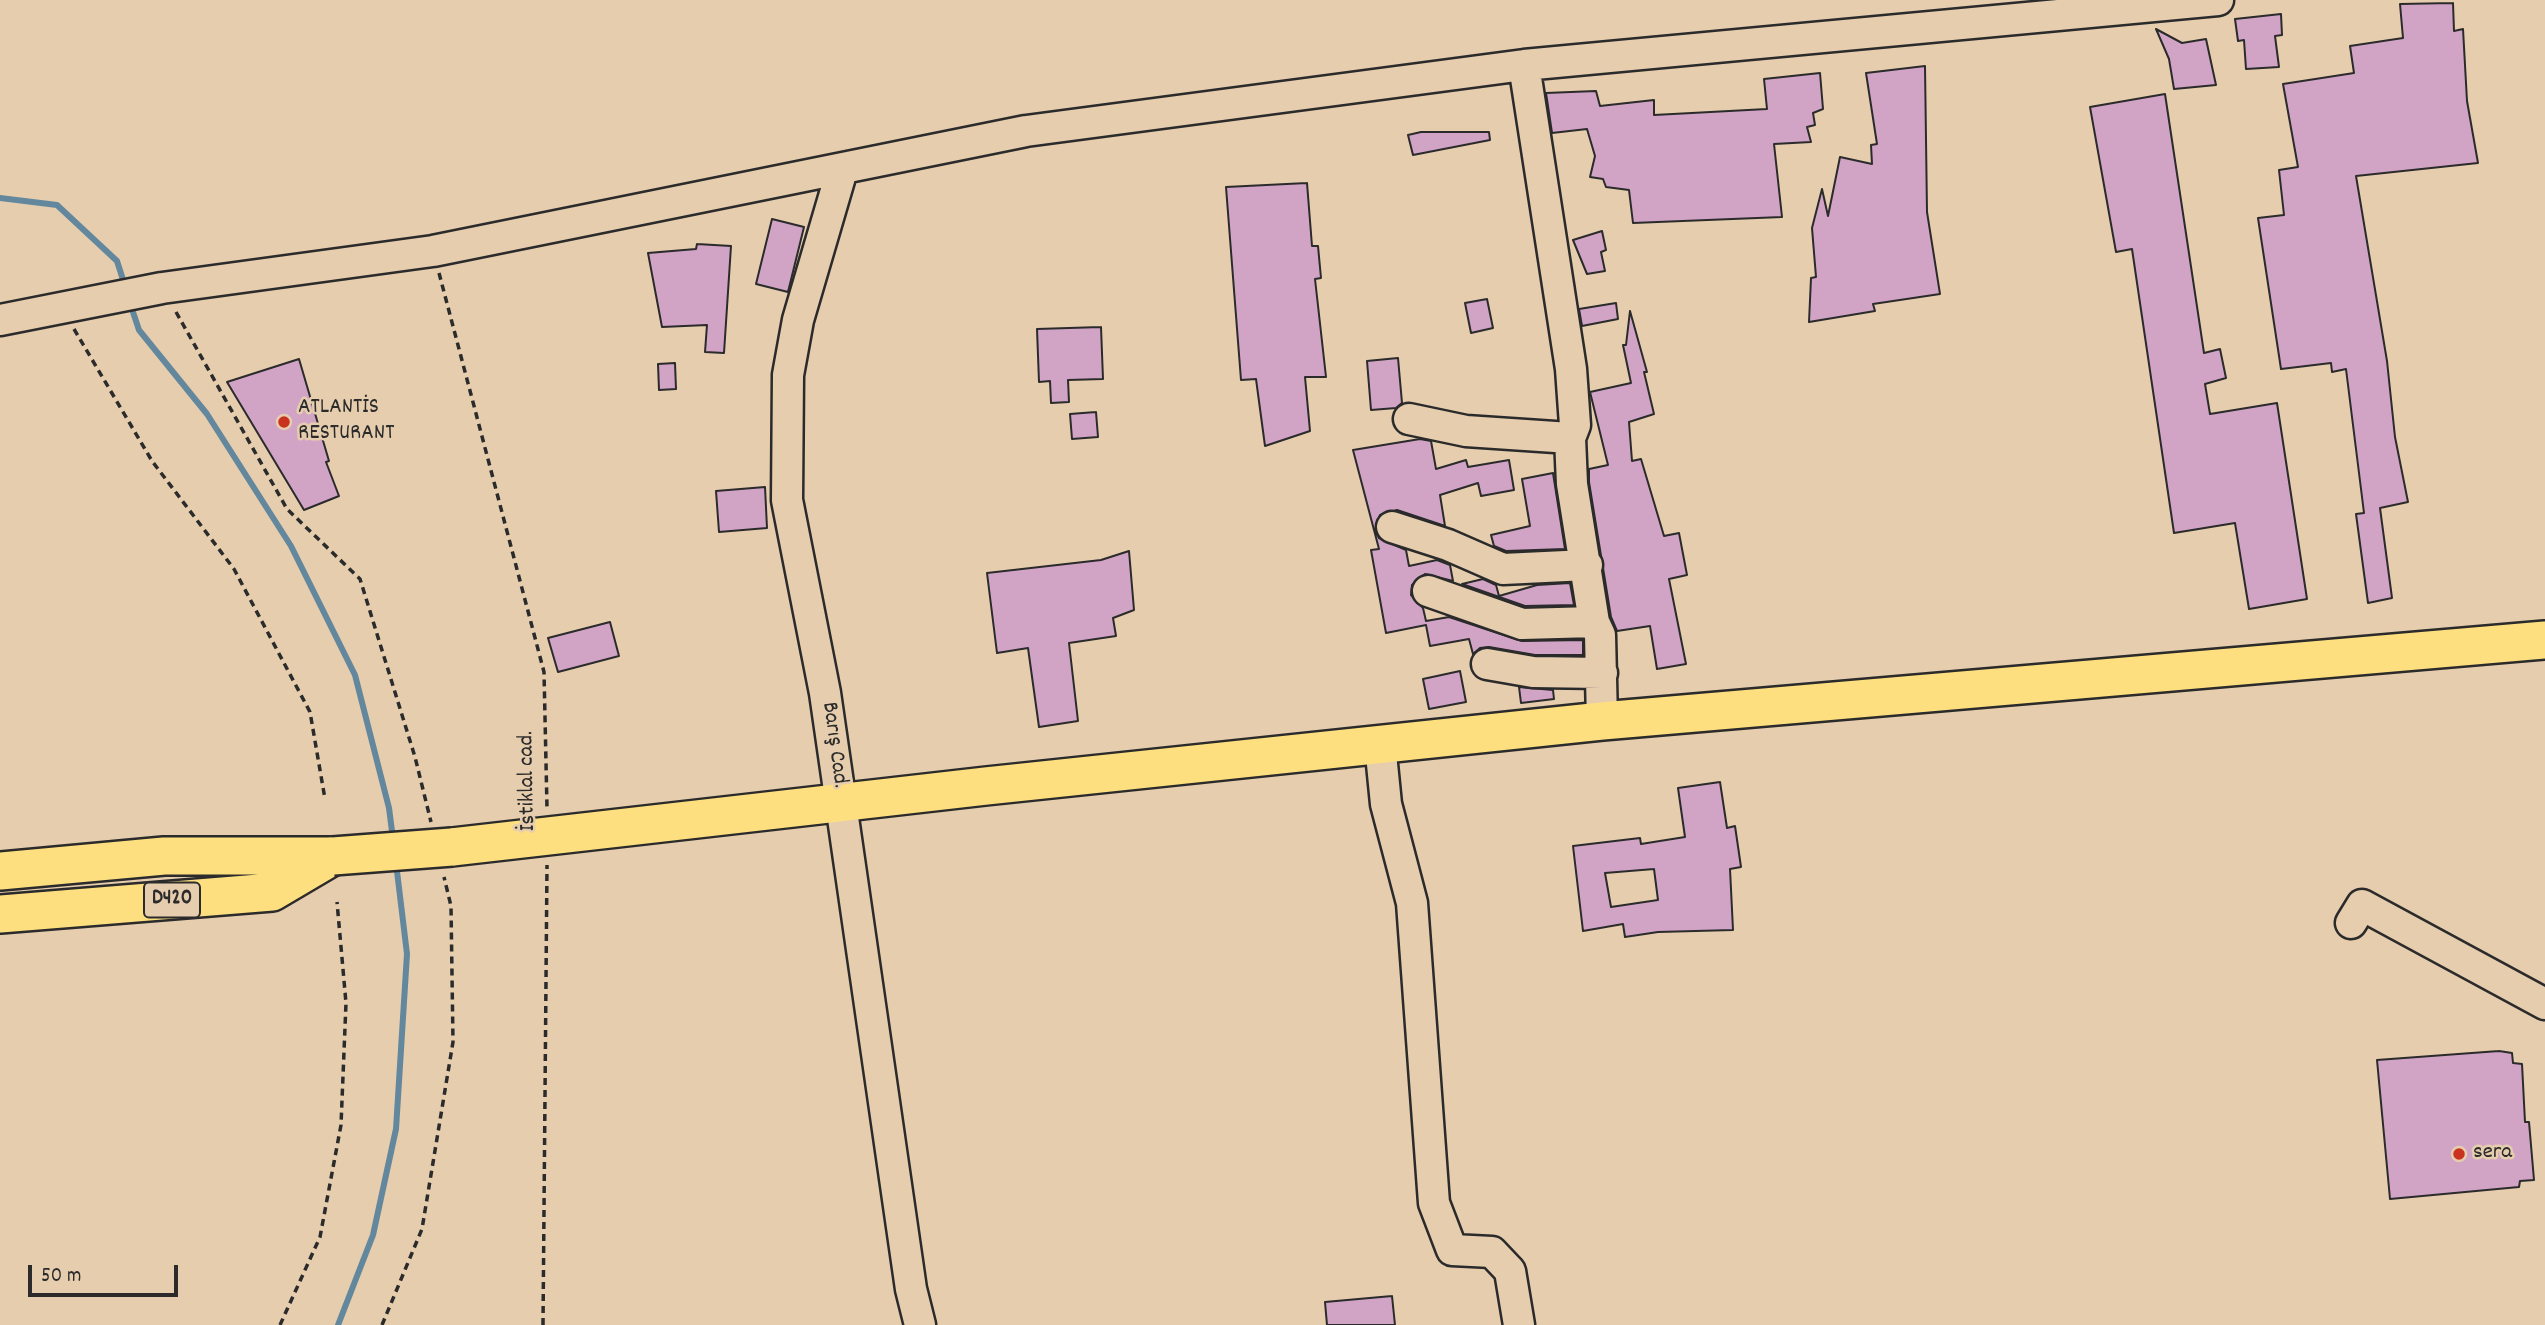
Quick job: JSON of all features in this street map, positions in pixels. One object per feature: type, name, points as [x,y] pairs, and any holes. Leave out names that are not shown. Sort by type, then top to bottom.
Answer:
[{"type":"main road","points":[[333,856],[1602,721],[2545,640]]},
{"type":"main road","name":"D420","points":[[0,871],[164,856],[333,856]]},
{"type":"main road","name":"D420","points":[[0,914],[272,892],[333,856]]},
{"type":"street","points":[[0,320],[162,288],[433,251],[1027,131],[1524,65],[2218,0]]},
{"type":"street","points":[[1524,65],[1571,369],[1575,425],[1570,438],[1572,484],[1594,622],[1600,635],[1602,721]]},
{"type":"street","name":"Barış Cad.","points":[[842,170],[798,320],[788,375],[787,500],[825,693],[911,1289],[920,1325]]},
{"type":"street","points":[[1409,419],[1466,431],[1570,438]]},
{"type":"street","points":[[1392,527],[1448,545],[1503,569],[1587,565]]},
{"type":"street","points":[[1428,591],[1522,624],[1594,622]]},
{"type":"street","points":[[1487,664],[1532,673],[1602,673]]},
{"type":"street","points":[[1380,744],[1386,804],[1412,904],[1434,1203],[1452,1251],[1492,1252],[1510,1271],[1519,1325]]},
{"type":"street","points":[[2351,923],[2362,905],[2545,1004]]},
{"type":"path","name":"İstiklal cad.","points":[[433,251],[544,672],[548,835],[543,1325]]},
{"type":"path","points":[[162,288],[287,509],[360,579],[442,845],[451,906],[453,1042],[422,1229],[382,1325]]},
{"type":"path","points":[[62,309],[152,461],[234,569],[310,712],[325,799]]},
{"type":"path","points":[[280,1325],[320,1237],[341,1125],[346,1003],[337,902]]},
{"type":"building","points":[[2453,3],[2454,31],[2463,29],[2467,101],[2478,163],[2356,176],[2387,361],[2395,437],[2408,502],[2380,508],[2392,598],[2368,603],[2356,514],[2364,513],[2346,369],[2332,372],[2331,363],[2281,369],[2258,218],[2284,215],[2279,170],[2298,167],[2283,84],[2354,73],[2350,46],[2403,38],[2400,4]]},
{"type":"building","points":[[2281,14],[2282,35],[2275,36],[2279,67],[2246,69],[2244,40],[2238,41],[2235,19]]},
{"type":"building","points":[[2156,29],[2182,43],[2206,39],[2216,85],[2174,89],[2169,59]]},
{"type":"building","points":[[1925,66],[1927,212],[1940,294],[1873,304],[1875,311],[1809,322],[1811,278],[1816,277],[1812,228],[1822,189],[1828,216],[1840,157],[1872,164],[1871,145],[1877,144],[1866,73]]},
{"type":"building","points":[[1820,73],[1823,109],[1813,113],[1815,125],[1807,127],[1811,142],[1774,144],[1782,217],[1633,223],[1629,190],[1606,187],[1603,179],[1590,177],[1595,156],[1587,129],[1552,133],[1546,93],[1596,91],[1600,106],[1654,100],[1654,115],[1767,109],[1764,79]]},
{"type":"building","points":[[2165,94],[2204,353],[2220,349],[2226,378],[2205,384],[2210,414],[2277,403],[2307,599],[2249,609],[2235,523],[2174,533],[2132,249],[2116,252],[2090,107]]},
{"type":"building","points":[[1421,132],[1489,132],[1490,140],[1413,155],[1408,135]]},
{"type":"building","points":[[1307,183],[1312,246],[1318,246],[1321,278],[1315,279],[1326,377],[1305,377],[1310,431],[1265,446],[1256,379],[1241,380],[1226,187]]},
{"type":"building","points":[[772,219],[804,227],[788,292],[756,284]]},
{"type":"building","points":[[1602,231],[1606,250],[1601,252],[1605,271],[1587,274],[1573,240]]},
{"type":"building","points":[[697,244],[731,246],[724,353],[705,352],[707,325],[662,327],[648,253],[696,249]]},
{"type":"building","points":[[1487,299],[1493,328],[1471,333],[1465,303]]},
{"type":"building","points":[[1616,303],[1618,319],[1582,326],[1579,309]]},
{"type":"building","points":[[1630,311],[1647,372],[1644,372],[1654,414],[1629,422],[1632,461],[1641,459],[1664,536],[1679,533],[1687,575],[1669,579],[1686,664],[1657,669],[1650,626],[1617,631],[1611,617],[1589,482],[1589,469],[1608,465],[1590,392],[1631,383],[1623,345],[1626,345]]},
{"type":"building","points":[[1101,327],[1103,379],[1068,380],[1069,402],[1051,403],[1050,381],[1039,382],[1037,329]]},
{"type":"building","points":[[1398,358],[1402,403],[1396,408],[1371,410],[1367,361]]},
{"type":"building","name":"ATLANTİS RESTURANT","points":[[299,359],[329,461],[326,462],[339,496],[304,510],[227,382]]},
{"type":"building","points":[[675,363],[676,389],[659,390],[658,364]]},
{"type":"building","points":[[1096,412],[1098,437],[1072,439],[1070,414]]},
{"type":"building","points":[[1420,439],[1431,441],[1436,469],[1466,460],[1468,467],[1509,460],[1514,490],[1481,496],[1478,483],[1440,495],[1445,526],[1397,510],[1380,515],[1375,530],[1379,538],[1406,550],[1409,566],[1437,560],[1450,565],[1453,581],[1425,574],[1412,585],[1411,595],[1423,608],[1426,621],[1449,617],[1522,641],[1583,640],[1583,655],[1535,655],[1489,647],[1480,648],[1473,654],[1469,639],[1430,646],[1426,625],[1386,633],[1371,550],[1379,549],[1353,450]]},
{"type":"building","points":[[1553,473],[1565,549],[1506,551],[1494,546],[1491,535],[1530,526],[1522,479]]},
{"type":"building","points":[[765,487],[767,528],[719,532],[716,491]]},
{"type":"building","points":[[1129,551],[1134,610],[1113,618],[1116,636],[1069,643],[1078,721],[1039,727],[1028,648],[997,653],[987,573],[1101,560]]},
{"type":"building","points":[[1483,579],[1496,585],[1499,596],[1537,585],[1570,583],[1574,605],[1525,606],[1462,584]]},
{"type":"building","points":[[610,622],[619,656],[558,672],[548,638]]},
{"type":"building","points":[[1460,671],[1466,702],[1429,709],[1423,679]]},
{"type":"building","points":[[1519,687],[1553,690],[1554,699],[1521,703]]},
{"type":"building","points":[[1720,782],[1727,828],[1735,826],[1741,867],[1730,869],[1733,930],[1658,932],[1625,937],[1623,924],[1583,931],[1573,846],[1640,838],[1641,844],[1685,837],[1678,788]],"holes":[[[1654,869],[1658,900],[1611,907],[1605,873]]]},
{"type":"building","points":[[2499,1051],[2512,1053],[2513,1063],[2522,1064],[2525,1122],[2529,1122],[2534,1180],[2520,1181],[2519,1187],[2390,1199],[2377,1060]]},
{"type":"building","points":[[1392,1296],[1395,1325],[1327,1325],[1325,1302]]},
{"type":"waterway","points":[[0,198],[57,205],[117,261],[125,286]]},
{"type":"waterway","points":[[130,303],[139,330],[207,414],[291,546],[355,675],[389,808],[393,839]]},
{"type":"waterway","points":[[338,1325],[373,1235],[396,1129],[407,954],[396,863]]},
{"type":"place","name":"ATLANTİS RESTURANT","points":[[284,422]]},
{"type":"place","name":"sera","points":[[2459,1154]]}]
